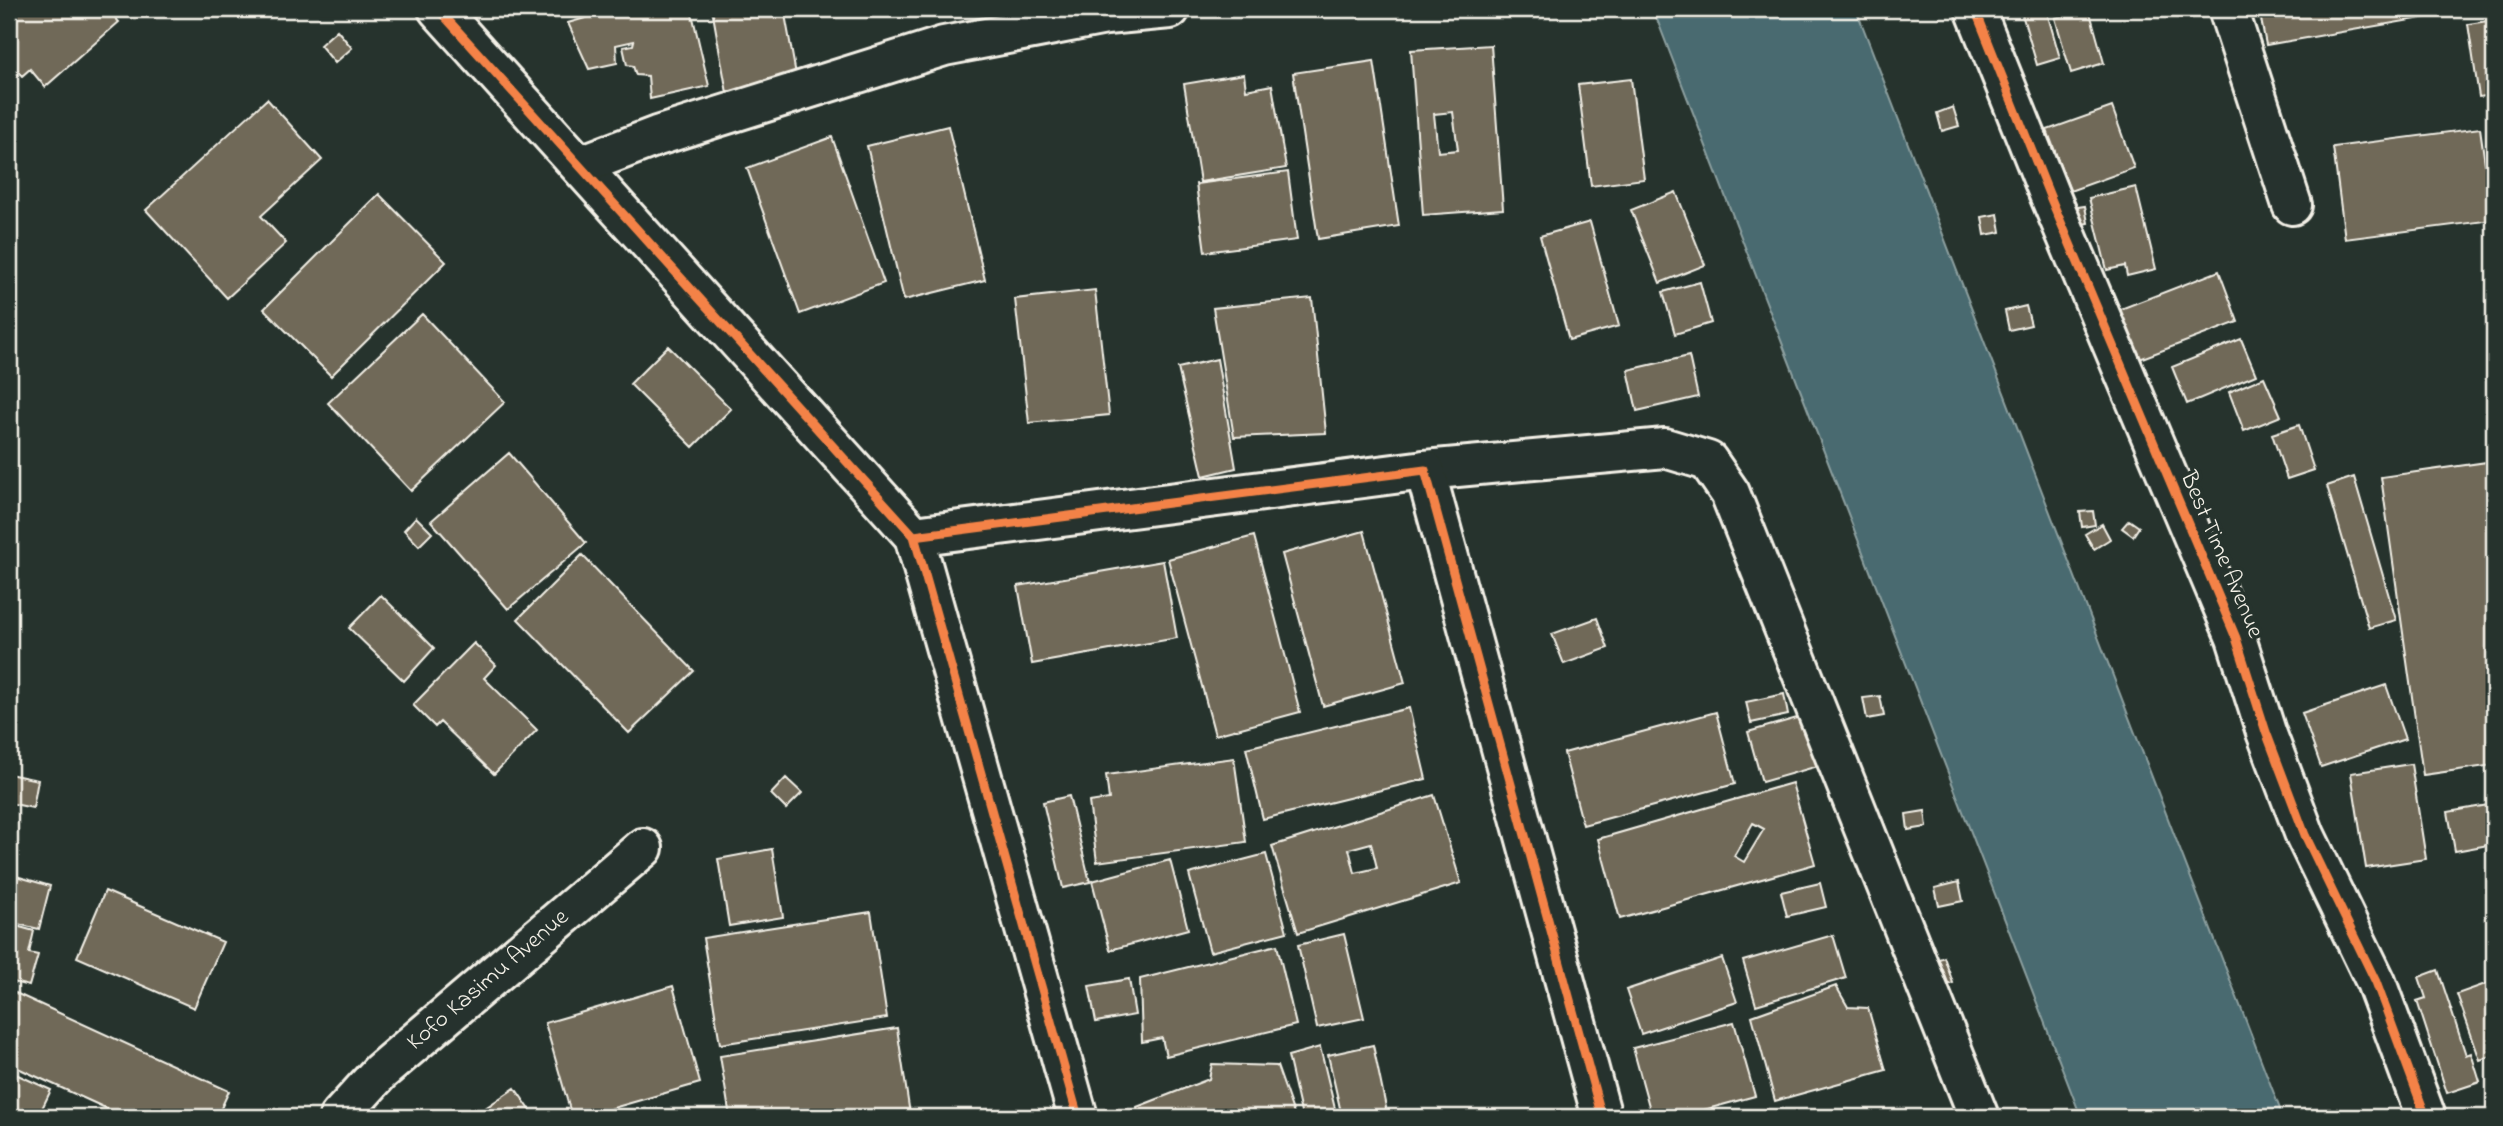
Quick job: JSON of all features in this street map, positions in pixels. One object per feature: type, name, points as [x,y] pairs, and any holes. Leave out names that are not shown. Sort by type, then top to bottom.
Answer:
[{"type":"street","points":[[438,9],[914,536],[1078,1117]]},
{"type":"street","points":[[581,165],[657,136],[944,46],[1106,15],[1170,9]]},
{"type":"street","name":"Best Time Avenue","points":[[1975,9],[2070,244],[2236,638],[2266,732],[2305,835],[2376,982],[2426,1117]]},
{"type":"street","points":[[2228,9],[2292,205]]},
{"type":"street","points":[[914,536],[1425,470],[1665,448],[1708,461],[1730,493],[1979,1117]]},
{"type":"street","points":[[1425,470],[1602,1117]]},
{"type":"street","name":"Kofo Kasimu Avenue","points":[[339,1117],[380,1072],[643,848]]},
{"type":"water","points":[[1653,9],[1856,9],[2283,1117],[2081,1117]]},
{"type":"building","points":[[9,9],[107,9],[119,22],[45,87],[30,69],[22,76],[9,60]]},
{"type":"building","points":[[616,9],[691,9],[709,86],[650,99],[648,76],[636,75],[633,66],[627,65],[623,47],[633,45],[634,41],[616,45],[617,63],[589,69],[568,23]]},
{"type":"building","points":[[712,9],[784,9],[797,80],[727,93]]},
{"type":"building","points":[[2046,9],[2060,58],[2037,65],[2022,14]]},
{"type":"building","points":[[2089,9],[2104,63],[2071,73],[2055,18]]},
{"type":"building","points":[[2259,9],[2433,9],[2434,16],[2266,45]]},
{"type":"building","points":[[2494,20],[2494,95],[2479,97],[2468,24]]},
{"type":"building","points":[[337,30],[352,48],[335,63],[320,45]]},
{"type":"building","points":[[1491,45],[1503,209],[1423,215],[1411,50]],"holes":[[[1453,112],[1458,150],[1438,152],[1434,114]]]},
{"type":"building","points":[[1374,61],[1399,226],[1318,239],[1293,73]]},
{"type":"building","points":[[1244,74],[1246,90],[1272,85],[1286,168],[1200,182],[1184,84]]},
{"type":"building","points":[[1631,79],[1644,179],[1591,186],[1578,85]]},
{"type":"building","points":[[267,99],[322,160],[261,216],[286,243],[227,298],[146,210]]},
{"type":"building","points":[[1953,107],[1959,126],[1942,131],[1937,113]]},
{"type":"building","points":[[2112,107],[2134,168],[2070,191],[2047,130]]},
{"type":"building","points":[[948,126],[985,280],[904,300],[867,146]]},
{"type":"building","points":[[2480,128],[2493,220],[2345,239],[2333,147]]},
{"type":"building","points":[[832,137],[884,283],[800,314],[747,168]]},
{"type":"building","points":[[1288,172],[1297,240],[1205,252],[1196,184]]},
{"type":"building","points":[[2136,187],[2156,269],[2127,276],[2125,266],[2107,270],[2089,198]]},
{"type":"building","points":[[1676,192],[1705,265],[1660,283],[1631,210]]},
{"type":"building","points":[[379,194],[446,262],[331,376],[264,309]]},
{"type":"building","points":[[2085,206],[2088,223],[2067,227],[2064,209]]},
{"type":"building","points":[[1998,214],[2001,232],[1985,235],[1982,217]]},
{"type":"building","points":[[1590,222],[1619,326],[1569,340],[1540,236]]},
{"type":"building","points":[[2219,271],[2238,322],[2137,360],[2118,310]]},
{"type":"building","points":[[1700,282],[1711,323],[1675,334],[1663,292]]},
{"type":"building","points":[[1095,290],[1109,415],[1029,423],[1015,299]]},
{"type":"building","points":[[1312,298],[1326,433],[1234,437],[1213,308]]},
{"type":"building","points":[[2026,306],[2031,325],[2009,330],[2005,311]]},
{"type":"building","points":[[422,314],[505,402],[411,491],[328,403]]},
{"type":"building","points":[[2241,339],[2256,375],[2187,404],[2172,367]]},
{"type":"building","points":[[668,346],[731,409],[693,447],[630,384]]},
{"type":"building","points":[[1689,356],[1698,397],[1637,411],[1628,370]]},
{"type":"building","points":[[1217,359],[1236,468],[1203,476],[1178,368]]},
{"type":"building","points":[[2264,377],[2281,416],[2244,431],[2229,392]]},
{"type":"building","points":[[2299,425],[2314,470],[2287,479],[2272,434]]},
{"type":"building","points":[[509,453],[586,543],[508,609],[431,521]]},
{"type":"building","points":[[2494,461],[2494,765],[2423,775],[2381,477]]},
{"type":"building","points":[[2354,477],[2396,620],[2369,628],[2327,486]]},
{"type":"building","points":[[2093,511],[2095,525],[2082,527],[2080,512]]},
{"type":"building","points":[[416,517],[432,533],[419,546],[404,530]]},
{"type":"building","points":[[2129,520],[2139,527],[2133,536],[2122,528]]},
{"type":"building","points":[[2102,524],[2110,539],[2094,549],[2085,534]]},
{"type":"building","points":[[1364,531],[1405,683],[1323,706],[1282,554]]},
{"type":"building","points":[[1254,536],[1300,712],[1215,735],[1168,559]]},
{"type":"building","points":[[582,555],[694,671],[629,733],[518,619]]},
{"type":"building","points":[[1163,561],[1177,638],[1032,664],[1018,586]]},
{"type":"building","points":[[381,595],[434,648],[404,681],[349,628]]},
{"type":"building","points":[[1597,618],[1608,648],[1564,664],[1552,634]]},
{"type":"building","points":[[474,643],[496,665],[484,678],[537,730],[494,774],[440,722],[435,727],[413,705]]},
{"type":"building","points":[[2386,685],[2405,739],[2321,767],[2302,713]]},
{"type":"building","points":[[1784,694],[1788,715],[1751,723],[1746,702]]},
{"type":"building","points":[[1880,696],[1884,716],[1867,719],[1863,698]]},
{"type":"building","points":[[1409,708],[1426,779],[1263,819],[1246,748]]},
{"type":"building","points":[[1716,712],[1735,784],[1583,825],[1564,753]]},
{"type":"building","points":[[1811,714],[1825,764],[1762,782],[1748,732]]},
{"type":"building","points":[[1234,758],[1246,842],[1097,862],[1089,802],[1109,799],[1106,775]]},
{"type":"building","points":[[2411,764],[2426,859],[2366,868],[2351,773]]},
{"type":"building","points":[[9,774],[38,780],[33,808],[9,803]]},
{"type":"building","points":[[786,778],[802,793],[786,809],[771,794]]},
{"type":"building","points":[[1792,783],[1815,864],[1620,919],[1598,839]],"holes":[[[1753,823],[1764,829],[1744,862],[1734,856]]]},
{"type":"building","points":[[1434,795],[1461,883],[1298,933],[1272,846]],"holes":[[[1371,843],[1377,868],[1355,873],[1349,849]]]},
{"type":"building","points":[[1069,796],[1090,882],[1063,888],[1043,802]]},
{"type":"building","points":[[2494,804],[2494,844],[2455,851],[2448,812]]},
{"type":"building","points":[[1925,811],[1927,827],[1908,830],[1906,814]]},
{"type":"building","points":[[772,849],[783,917],[729,926],[718,859]]},
{"type":"building","points":[[1266,854],[1287,932],[1210,952],[1189,874]]},
{"type":"building","points":[[1170,860],[1188,929],[1110,950],[1092,881]]},
{"type":"building","points":[[9,874],[50,886],[39,929],[9,922]]},
{"type":"building","points":[[1959,882],[1963,901],[1939,906],[1935,888]]},
{"type":"building","points":[[1820,883],[1826,907],[1787,916],[1781,892]]},
{"type":"building","points":[[105,891],[223,942],[194,1008],[77,957]]},
{"type":"building","points":[[871,912],[887,1018],[720,1044],[703,938]]},
{"type":"building","points":[[9,924],[34,931],[29,953],[38,955],[29,986],[9,981]]},
{"type":"building","points":[[1344,934],[1364,1018],[1317,1028],[1298,945]]},
{"type":"building","points":[[1833,935],[1846,978],[1756,1005],[1743,961]]},
{"type":"building","points":[[1277,945],[1296,1025],[1166,1056],[1162,1038],[1142,1042],[1140,979]]},
{"type":"building","points":[[1944,957],[1953,983],[1943,987],[1934,961]]},
{"type":"building","points":[[1722,958],[1737,1002],[1641,1034],[1626,990]]},
{"type":"building","points":[[2438,970],[2466,1055],[2471,1053],[2480,1082],[2447,1093],[2417,1001],[2426,998],[2419,977]]},
{"type":"building","points":[[1129,979],[1135,1015],[1096,1022],[1089,986]]},
{"type":"building","points":[[2494,981],[2494,1055],[2480,1060],[2457,994]]},
{"type":"building","points":[[673,986],[700,1083],[582,1117],[572,1117],[545,1023]]},
{"type":"building","points":[[1836,986],[1848,1007],[1868,1008],[1886,1070],[1775,1101],[1752,1016]]},
{"type":"building","points":[[9,990],[229,1091],[217,1117],[125,1117],[9,1064]]},
{"type":"building","points":[[1734,1022],[1755,1096],[1678,1117],[1652,1117],[1633,1048]]},
{"type":"building","points":[[897,1028],[910,1114],[889,1117],[730,1117],[720,1056]]},
{"type":"building","points":[[1373,1045],[1388,1117],[1342,1117],[1328,1055]]},
{"type":"building","points":[[1320,1047],[1337,1117],[1302,1117],[1288,1056]]},
{"type":"building","points":[[1212,1064],[1277,1066],[1295,1117],[1138,1117],[1137,1107],[1209,1079]]},
{"type":"building","points":[[9,1071],[51,1090],[38,1117],[9,1117]]},
{"type":"building","points":[[515,1088],[535,1117],[472,1117]]},
{"type":"cycle path","points":[[438,9],[914,536],[1078,1117]]},
{"type":"cycle path","points":[[1975,9],[2049,194],[2236,638],[2266,732],[2305,835],[2376,982],[2426,1117]]},
{"type":"cycle path","points":[[914,536],[1425,470],[1602,1117]]}]
